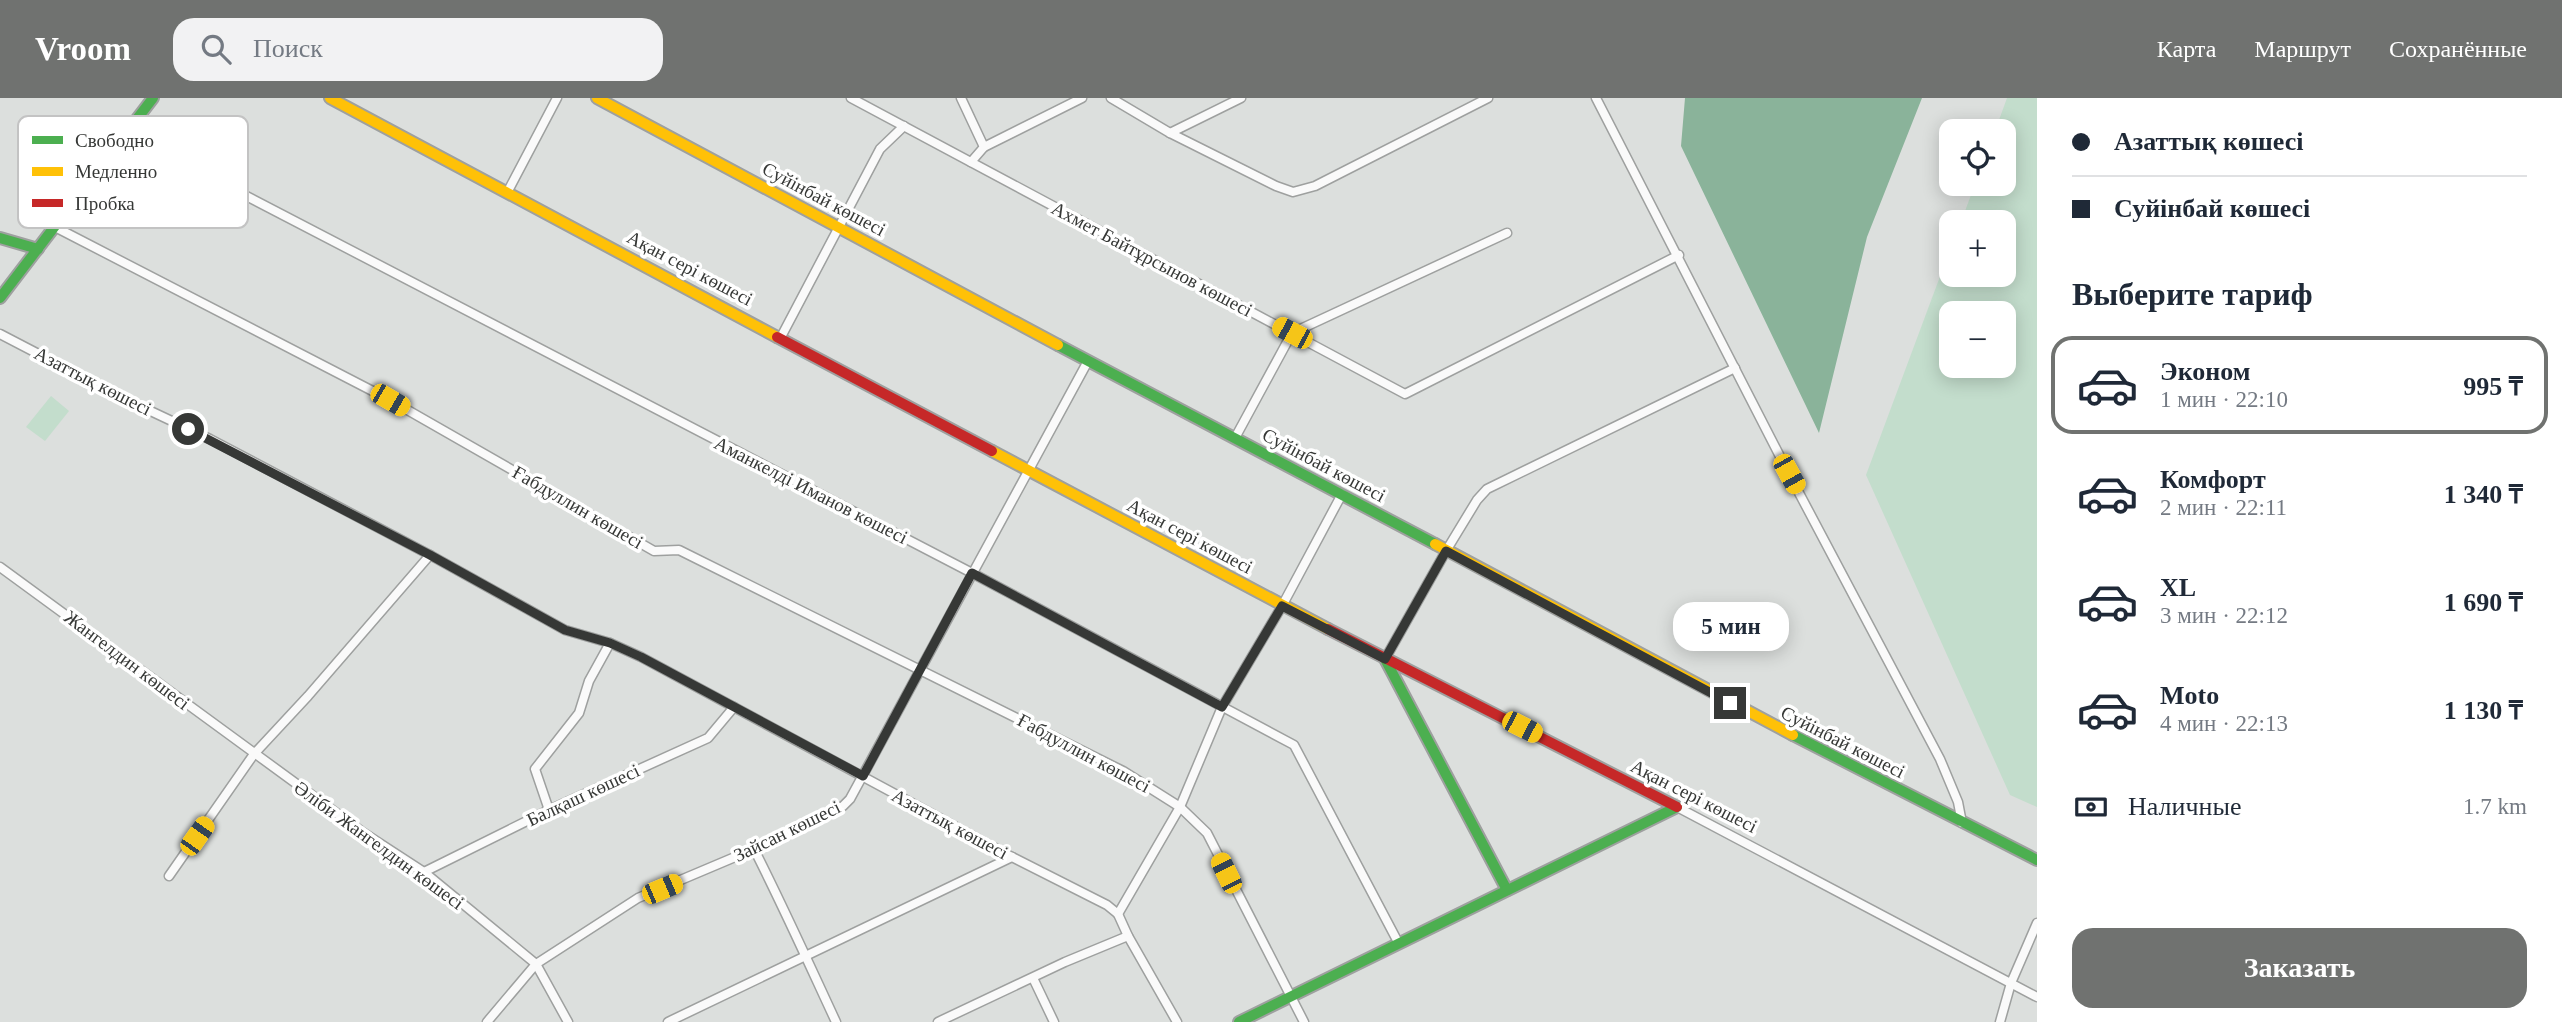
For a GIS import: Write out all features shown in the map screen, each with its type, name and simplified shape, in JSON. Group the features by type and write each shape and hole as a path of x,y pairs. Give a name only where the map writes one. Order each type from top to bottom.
{"street":[{"path":"140,116 153,98"},
{"name":"Ақан сері көшесі","path":"330,98 1282,606 1677,807 2037,997"},
{"path":"508,191 557,98"},
{"name":"Суйінбай көшесі","path":"597,98 1706,691 2037,860"},
{"name":"Ахмет Байтұрсынов көшесі","path":"851,98 1405,394 1679,255"},
{"path":"961,98 984,147"},
{"path":"971,162 984,147 1082,98"},
{"path":"1111,98 1170,133 1276,187 1293,192 1315,186 1488,98"},
{"path":"1170,133 1241,98"},
{"path":"1596,98 1940,759 1958,802 1962,823"},
{"path":"781,337 880,149 904,126"},
{"name":"Аманкелді Иманов көшесі","path":"248,197 972,573 1294,745 1399,944"},
{"path":"0,298 54,228"},
{"name":"Ғабдуллин көшесі","path":"57,228 390,400 654,551 679,550 1123,771 1180,807 1207,833 1304,1022"},
{"path":"1235,438 1292,333 1507,233"},
{"path":"0,238 38,249"},
{"name":"Азаттық көшесі","path":"0,334 125,399 210,439 565,630 610,643 641,657 1012,857 1107,905 1118,914"},
{"name":"Зайсан көшесі","path":"488,1022 536,964 639,898 754,849 843,806 850,799 1088,361"},
{"path":"1507,890 1385,659 1446,551 1477,500 1487,489 1735,368"},
{"path":"1177,1022 1118,914 1180,807 1222,707 1282,606 1342,494"},
{"path":"169,876 254,754 314,690 430,555"},
{"name":"Жангелдин көшесі","path":"0,566 254,754"},
{"path":"549,810 535,769 579,713 589,681 610,643"},
{"name":"Балқаш көшесі","path":"424,872 549,810 708,738 733,707"},
{"name":"Әліби Жангелдин көшесі","path":"254,754 361,831 424,872 536,964"},
{"path":"1239,1022 1677,807"},
{"path":"754,849 799,939 804,956 836,1022"},
{"path":"668,1022 1012,857"},
{"path":"2000,1022 2011,983 2037,923"},
{"path":"938,1022 1128,936"},
{"path":"536,964 568,1022"},
{"path":"1033,978 1054,1022"}],"shaded area":[{"path":"1685,98 1922,98 1867,237 1819,433 1681,146"},
{"path":"2007,98 2037,98 2037,807 2010,795 1866,475 1939,279 1939,287 2016,287 2016,210 1965,210 1971,196 2016,196 2016,119 1999,119"},
{"path":"51,396 69,411 45,441 26,427"}],"traffic: fast":[{"path":"139,116 153,98"},
{"path":"0,298 54,228"},
{"path":"0,238 38,249"},
{"path":"1058,345 1435,544"},
{"path":"1385,659 1507,890"},
{"path":"1793,735 2037,860"},
{"path":"1239,1022 1677,807"}],"traffic: slow":[{"path":"330,98 777,337"},
{"path":"597,98 1058,345"},
{"path":"992,451 1328,629"},
{"path":"1435,544 1793,735"}],"traffic: jam":[{"path":"777,337 992,451"},
{"path":"1328,629 1677,807"}],"route":[{"path":"188,429 430,555 565,630 610,643 641,657 863,776 972,573 1222,707 1282,606 1385,659 1446,551 1730,703"}]}
